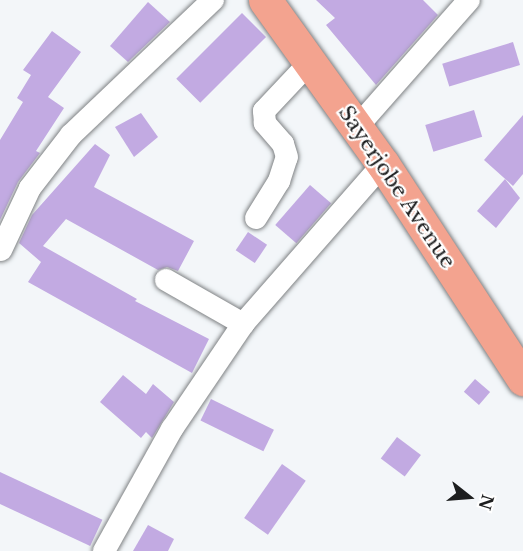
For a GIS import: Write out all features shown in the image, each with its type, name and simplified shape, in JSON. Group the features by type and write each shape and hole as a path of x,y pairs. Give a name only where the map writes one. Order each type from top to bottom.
{"main road":[{"name":"Sayerjobe Avenue","path":"265,0 383,164 523,379"}],"street":[{"path":"1,250 30,188 71,135 213,0"},
{"path":"357,127 468,0"},
{"path":"256,218 279,181 287,157 283,144 265,123 264,111 310,62"},
{"path":"104,551 171,429 243,324 383,164"},
{"path":"166,280 243,324"}],"building":[{"path":"316,0 423,0 438,15 376,85 326,25 335,18"},
{"path":"148,2 170,22 128,62 110,46"},
{"path":"242,13 266,37 200,103 176,79"},
{"path":"52,31 81,52 48,97 64,108 36,151 40,153 18,182 0,220 0,140 23,102 17,98 31,75 23,70"},
{"path":"513,42 520,65 449,87 442,64"},
{"path":"474,110 482,137 433,152 425,125"},
{"path":"141,113 158,137 134,157 115,127"},
{"path":"523,115 523,174 513,186 484,160"},
{"path":"95,144 110,155 94,187 194,241 178,271 167,267 158,270 66,219 43,246 137,299 135,301 209,339 192,373 28,282 41,262 19,243 32,215"},
{"path":"505,179 520,198 496,228 477,211"},
{"path":"310,185 331,203 296,243 275,225"},
{"path":"248,232 267,245 255,263 236,250"},
{"path":"123,375 146,394 153,384 174,402 152,438 146,432 141,438 100,402"},
{"path":"475,379 490,392 479,405 464,392"},
{"path":"211,399 274,430 263,451 200,421"},
{"path":"397,437 421,455 405,477 381,459"},
{"path":"282,464 306,481 268,535 244,518"},
{"path":"0,472 102,520 90,546 0,504"},
{"path":"148,525 174,539 168,551 133,551"}]}
